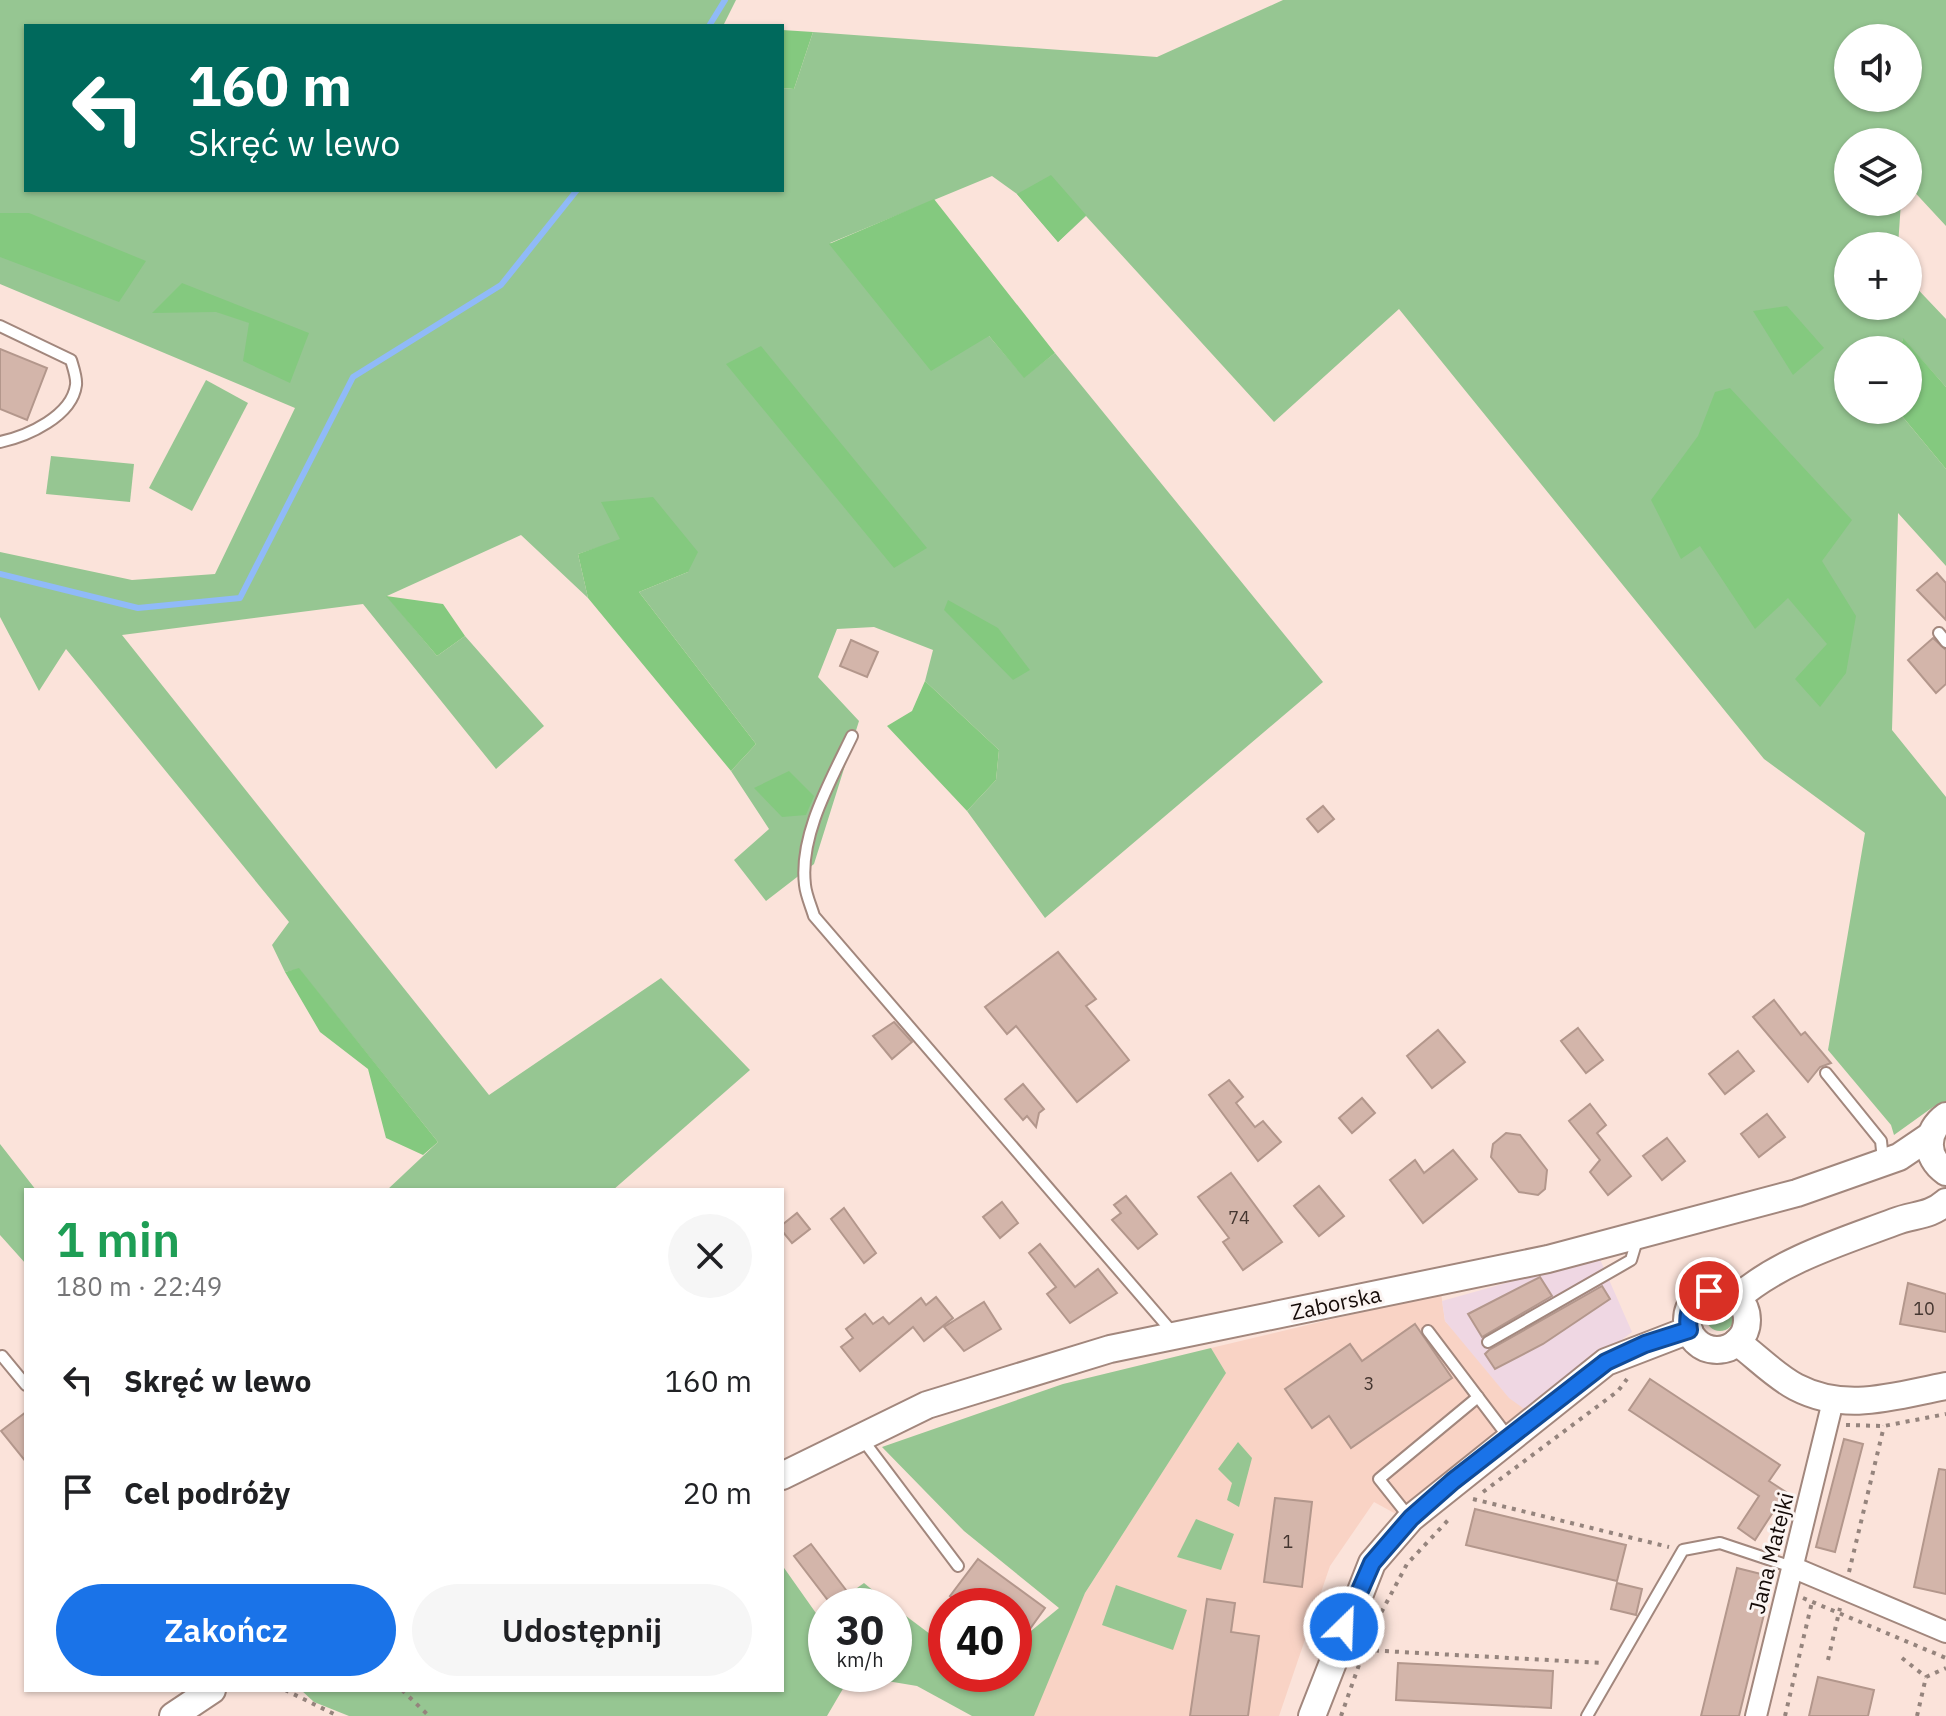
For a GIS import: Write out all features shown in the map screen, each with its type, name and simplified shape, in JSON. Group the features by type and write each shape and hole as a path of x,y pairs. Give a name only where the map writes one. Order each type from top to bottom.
{"street":[{"name":"Zaborska","path":"784,1475 927,1405 1110,1349 1548,1259 1639,1236 1797,1193 1891,1160 1938,1126"},
{"path":"1900,1220 1928,1197 1941,1168 1930,1151 1938,1126"},
{"name":"Zaborska","path":"1891,1160 1941,1168"},
{"path":"1737,1298 1755,1283 1792,1263 1900,1220 1926,1216 1946,1202"},
{"path":"1689,1340 1689,1311 1701,1295 1719,1290 1737,1298 1747,1315 1734,1353"},
{"path":"1312,1716 1372,1563 1411,1518 1606,1362 1645,1344 1694,1339 1710,1349 1729,1348 1794,1386 1833,1401 1860,1403 1946,1386"},
{"name":"Jana Matejki","path":"1756,1716 1833,1401"},
{"path":"1792,1567 1946,1632"},
{"path":"173,1716 209,1692"}],"lane":[{"path":"0,326 71,360 76,384 66,409 18,438 0,442"},
{"path":"852,736 825,793 810,838 805,885 814,916 1175,1336"},
{"path":"1826,1073 1881,1141 1891,1160"},
{"path":"1488,1342 1631,1260 1639,1236"},
{"path":"1428,1331 1509,1438"},
{"path":"2,1356 24,1383"},
{"path":"1411,1518 1379,1479 1478,1397"},
{"path":"862,1439 958,1566"},
{"path":"1587,1716 1683,1550 1720,1543 1792,1567"}],"path":[{"path":"1689,1340 1734,1353"},
{"path":"1462,1505 1618,1391 1637,1372"},
{"path":"1845,1425 1884,1426 1946,1414"},
{"path":"1828,1660 1884,1426"},
{"path":"1473,1499 1683,1550"},
{"path":"1341,1716 1365,1650 1407,1564 1453,1515"},
{"path":"1786,1591 1946,1658"},
{"path":"1785,1716 1812,1602"},
{"path":"1365,1650 1616,1664"},
{"path":"1902,1658 1926,1677"},
{"path":"1926,1677 1946,1668"},
{"path":"1917,1716 1926,1677"},
{"path":"289,1692 338,1716"},
{"path":"404,1692 429,1716"}],"shaded area":[{"path":"1599,1257 1632,1332 1527,1411 1509,1398 1445,1321 1442,1301"},
{"path":"1441,1293 1445,1321 1527,1411 1396,1514 1374,1502 1330,1566 1279,1716 1028,1716 1085,1593 1225,1374 1211,1348"}],"green space":[{"path":"0,0 736,0 724,24 24,24 24,192 784,192 784,88 794,89 813,32 1157,57 1283,0 1946,0 1946,226 1922,200 1922,128 1834,128 1834,216 1900,216 1899,232 1834,232 1834,320 1922,320 1922,294 1946,319 1946,387 1922,360 1922,336 1834,336 1834,424 1909,424 1946,469 1946,566 1898,513 1892,730 1946,797 1946,1103 1933,1107 1894,1135 1891,1125 1828,1050 1865,833 1764,759 1399,309 1274,422 1086,216 1058,242 1017,194 992,176 830,243 989,336 1024,377 1055,353 1323,682 1045,918 967,811 996,780 999,750 925,681 933,650 874,627 837,629 818,677 859,721 814,864 766,901 734,860 769,829 731,771 756,744 639,592 688,572 621,540 578,554 588,598 521,535 387,596 437,656 465,636 544,726 496,769 363,604 122,635 489,1095 661,978 750,1070 615,1188 389,1188 438,1142 299,969 285,972 272,945 289,922 66,649 39,691 0,617 0,552 132,580 215,574 295,408 0,284"},
{"path":"784,30 813,32 794,89 784,88"},
{"path":"1051,175 1086,215 1058,242 1017,194"},
{"path":"934,199 1055,353 1024,378 989,336 931,371 829,244"},
{"path":"0,213 29,213 146,261 119,302 0,257"},
{"path":"182,283 309,333 290,383 243,361 249,323 216,312 152,313"},
{"path":"1787,306 1824,348 1793,375 1753,311"},
{"path":"761,346 927,548 894,568 726,364"},
{"path":"1922,360 1946,387 1946,469 1909,424 1922,424"},
{"path":"206,380 248,403 192,511 149,488"},
{"path":"1730,388 1852,520 1822,561 1856,616 1846,673 1820,707 1795,679 1827,644 1788,598 1755,629 1700,546 1681,559 1651,500 1698,436 1715,392"},
{"path":"51,456 134,464 130,502 46,494"},
{"path":"653,497 698,552 688,572 639,592 756,744 731,771 588,598 578,554 620,539 601,502"},
{"path":"386,596 443,604 465,636 437,656"},
{"path":"948,600 998,628 1030,670 1013,680 944,610"},
{"path":"925,681 999,750 996,780 967,811 887,726 912,711"},
{"path":"789,771 814,796 806,815 782,817 754,788"},
{"path":"299,968 438,1142 423,1155 386,1138 368,1069 320,1032 285,972"},
{"path":"0,1144 34,1188 24,1188 24,1262 0,1235"},
{"path":"1720,1303 1730,1307 1734,1317 1730,1327 1720,1331 1710,1327 1706,1317 1710,1307"},
{"path":"1211,1348 1226,1373 1085,1593 1034,1716 972,1716 928,1692 1032,1692 1032,1630 1059,1608 964,1531 882,1447 1063,1384"},
{"path":"1238,1442 1252,1458 1239,1507 1227,1500 1232,1483 1218,1469"},
{"path":"1196,1519 1234,1534 1221,1570 1177,1557"},
{"path":"784,1568 808,1602 808,1692 841,1692 827,1716 349,1716 314,1702 303,1692 784,1692"},
{"path":"1116,1585 1187,1610 1173,1650 1102,1625"},
{"path":"912,1620 928,1632 928,1692 912,1685"}],"building":[{"path":"0,349 47,368 27,420 0,409"},
{"path":"1937,573 1946,583 1946,620 1917,590"},
{"path":"1933,638 1946,650 1946,684 1936,693 1908,660"},
{"path":"851,640 878,652 867,677 840,666"},
{"path":"1323,806 1334,819 1318,832 1307,819"},
{"path":"1058,952 1096,999 1086,1006 1129,1060 1077,1102 1016,1026 1007,1034 985,1007"},
{"path":"1774,1000 1801,1035 1805,1032 1831,1063 1820,1067 1808,1082 1753,1017"},
{"path":"894,1022 912,1042 892,1059 873,1036"},
{"path":"1578,1028 1603,1060 1586,1073 1561,1041"},
{"path":"1438,1030 1465,1062 1432,1088 1407,1056"},
{"path":"1738,1051 1754,1071 1725,1094 1709,1074"},
{"path":"1229,1080 1243,1097 1236,1103 1255,1127 1263,1121 1281,1142 1258,1161 1209,1095"},
{"path":"1023,1084 1044,1109 1039,1113 1036,1127 1027,1116 1023,1120 1005,1099"},
{"path":"1362,1098 1375,1113 1352,1133 1339,1118"},
{"path":"1590,1104 1606,1125 1597,1133 1631,1176 1608,1195 1590,1172 1600,1160 1569,1121"},
{"path":"1767,1114 1785,1137 1759,1157 1741,1134"},
{"path":"1506,1133 1520,1135 1547,1170 1545,1189 1538,1195 1519,1192 1491,1157 1493,1144"},
{"path":"1667,1138 1685,1161 1662,1180 1643,1156"},
{"path":"1453,1150 1477,1179 1423,1223 1390,1180 1415,1160 1424,1173"},
{"path":"1231,1173 1282,1242 1243,1270 1223,1242 1229,1238 1198,1197"},
{"path":"1319,1186 1344,1216 1319,1236 1294,1206"},
{"path":"1126,1196 1157,1234 1138,1249 1112,1220 1121,1213 1114,1205"},
{"path":"1002,1202 1018,1223 1000,1238 983,1217"},
{"path":"844,1208 876,1253 864,1263 831,1219"},
{"path":"797,1213 810,1229 792,1243 784,1233 784,1223"},
{"path":"1040,1244 1075,1287 1098,1269 1117,1293 1070,1323 1047,1294 1056,1287 1029,1253"},
{"path":"1540,1277 1552,1296 1482,1337 1468,1314"},
{"path":"1908,1283 1946,1294 1946,1332 1900,1324"},
{"path":"1602,1286 1610,1299 1543,1344 1495,1369 1485,1354 1489,1350"},
{"path":"936,1297 953,1318 924,1341 913,1327 860,1371 841,1347 853,1338 846,1329 865,1314 873,1324 883,1317 889,1324 921,1298 926,1305"},
{"path":"984,1302 1001,1329 964,1351 944,1327"},
{"path":"1415,1324 1452,1378 1351,1448 1329,1416 1312,1428 1285,1389 1350,1344 1362,1361"},
{"path":"1650,1379 1780,1465 1769,1481 1786,1492 1755,1540 1738,1528 1759,1496 1629,1410"},
{"path":"24,1414 24,1460 1,1431"},
{"path":"1844,1439 1863,1444 1835,1552 1816,1547"},
{"path":"1939,1469 1946,1470 1946,1594 1914,1587"},
{"path":"1275,1498 1312,1502 1302,1587 1264,1582"},
{"path":"1475,1509 1626,1545 1617,1581 1466,1545"},
{"path":"811,1544 844,1588 819,1588 794,1556"},
{"path":"978,1559 1018,1588 956,1588"},
{"path":"1737,1568 1773,1577 1767,1602 1739,1716 1701,1716"},
{"path":"1617,1583 1642,1589 1636,1615 1611,1609"},
{"path":"1032,1598 1045,1608 1032,1626"},
{"path":"1207,1599 1235,1603 1231,1632 1259,1636 1248,1716 1190,1716"},
{"path":"1398,1663 1553,1671 1551,1708 1396,1700"},
{"path":"1818,1677 1874,1690 1868,1716 1809,1716"}],"waterway":[{"path":"710,24 725,0"},
{"path":"0,574 138,608 240,598 353,377 501,285 575,192"}],"route":[{"path":"1344,1627 1372,1563 1411,1518 1453,1481 1606,1362 1645,1344 1689,1330 1687,1321 1693,1302 1709,1291"}]}
